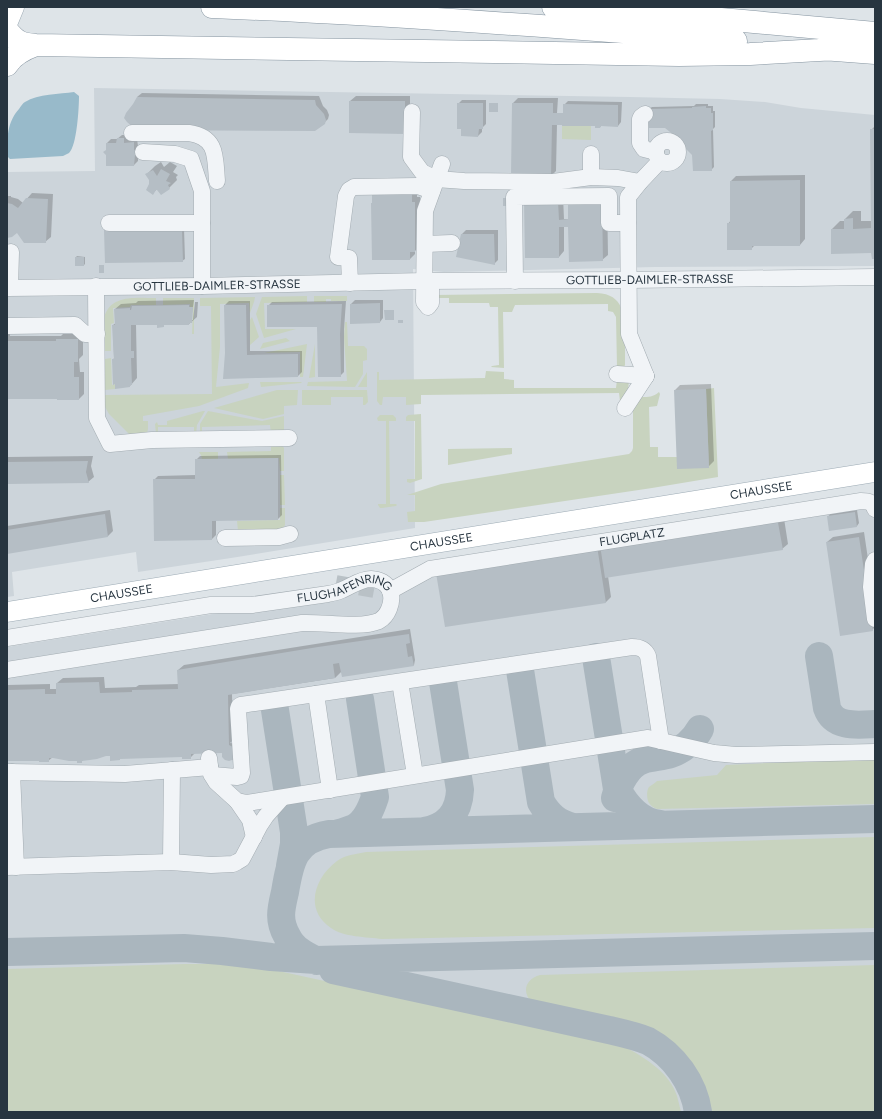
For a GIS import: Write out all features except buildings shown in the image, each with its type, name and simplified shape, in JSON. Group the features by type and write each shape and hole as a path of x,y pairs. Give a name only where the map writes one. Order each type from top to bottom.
{"highway":[{"path":"212,7 406,17 646,34 875,53"},
{"path":"553,7 710,18 875,33"},
{"path":"663,7 710,18"},
{"path":"7,30 18,42 36,45 679,54 750,54 837,50"},
{"path":"7,65 17,54 36,45"}],"main road":[{"path":"7,24 14,7"},
{"name":"CHAUSSEE","path":"7,612 875,472"}],"street":[{"path":"412,112 411,156 422,172 434,185"},
{"path":"645,114 640,119 640,143 644,148 658,157 628,197 628,223 629,334 646,376"},
{"path":"132,133 189,133 198,134 204,138 211,145 214,151 220,181 209,185 202,191"},
{"path":"143,152 175,154 191,159 202,191 202,286"},
{"path":"591,154 591,177"},
{"path":"428,281 425,244 425,211 442,164"},
{"path":"350,282 349,258 338,258 346,196 349,190 354,187 418,186 464,181 553,182 591,177 618,178 640,182"},
{"path":"514,281 514,197 609,196 609,223 628,223"},
{"path":"109,223 202,224"},
{"path":"425,244 452,243"},
{"path":"8,287 11,252"},
{"name":"GOTTLIEB-DAIMLER-STRASSE","path":"8,287 202,286 350,282 875,277"},
{"path":"96,286 97,418 110,444 152,440 289,438"},
{"path":"7,326 75,325 85,334 97,334"},
{"path":"617,374 646,376"},
{"path":"625,408 646,376"},
{"name":"FLUGPLATZ","path":"390,591 430,569 861,501 869,501 873,504 875,509"},
{"path":"225,538 279,537 290,534"},
{"path":"875,560 873,564 871,587 875,611"},
{"name":"FLUGHAFENRING","path":"7,638 211,605 252,605 328,594 367,579 385,583 390,591 392,600 386,615 380,620 372,623 302,623 7,670"},
{"path":"282,798 266,816 242,859 233,864 211,865 171,862 11,867 9,772 125,774 210,767 237,777 241,776 239,706 637,647 642,648 648,656 660,741"},
{"path":"400,682 415,775"},
{"path":"316,694 330,790"},
{"path":"237,801 247,803 282,798 648,738 714,753 736,755 875,752"},
{"path":"210,767 216,782 237,801 250,820 254,837"},
{"path":"171,862 172,770"}],"shaded area":[{"path":"94,88 720,99 765,102 801,108 875,115 875,266 655,267 444,272 413,269 415,528 138,572 136,552 12,572 14,596 7,597 7,172 95,171"},
{"path":"863,505 871,508 875,523 875,1112 7,1112 7,647 250,608"}],"green space":[{"path":"562,126 591,126 591,140 562,139"},
{"path":"606,294 613,297 621,308 625,329 624,368 617,367 616,317 613,312 608,311 608,304 515,305 512,312 503,312 504,368 491,367 499,365 498,307 490,307 489,303 449,303 449,298 437,298 434,295"},
{"path":"307,296 307,302 264,303 265,329 296,329 264,338 256,314 262,297"},
{"path":"314,296 347,296 347,301 331,301 331,299 326,299 326,302 314,302"},
{"path":"255,297 250,313 249,303 220,304 220,347 216,387 249,383 248,388 199,406 143,416 143,421 148,421 147,433 130,435 109,414 105,407 104,395 212,394 211,306 200,306 200,298"},
{"path":"156,298 156,305 131,305 130,307 113,308 114,323 111,324 111,351 104,351 104,318 107,310 118,301 125,299"},
{"path":"163,298 194,298 194,334 192,334 193,307 190,307 190,304 163,305"},
{"path":"252,317 259,337 250,345 250,320"},
{"path":"345,322 347,322 348,346 364,346 367,349 367,360 363,361 363,374 355,387 307,386 308,382 347,381 344,337"},
{"path":"286,338 290,341 260,349 263,343"},
{"path":"307,344 303,377 300,377 300,352 264,353"},
{"path":"315,344 315,377 309,378"},
{"path":"111,358 112,385 115,384 115,389 105,390 105,359"},
{"path":"486,371 504,372 504,379 514,380 514,388 616,388 617,380 629,380 628,391 622,401 620,401 619,393 421,395 421,404 406,405 406,397 383,397 382,405 380,405 377,401 377,372 379,372 379,380 485,378"},
{"path":"367,372 367,387 358,387"},
{"path":"260,382 302,382 261,387"},
{"path":"714,388 718,477 424,522 408,522 407,512 415,511 415,495 407,495 441,484 629,454 633,448 633,410 641,397 655,395 659,392 660,394 657,406 649,407 650,447 658,447 658,457 677,457 709,467 706,389"},
{"path":"277,390 298,390 297,405 284,406 284,414 263,419 214,408"},
{"path":"302,390 367,390 368,402 363,405 363,397 331,397 331,405 302,405"},
{"path":"205,411 197,425 196,435 194,435 194,427 158,427 158,434 156,434 155,424 157,422 158,425 167,425 167,421"},
{"path":"208,411 262,421 284,416 284,433 271,434 270,425 202,427 202,435 200,435 200,424"},
{"path":"421,414 422,479 410,483 407,482 407,479 415,479 415,421 406,421 406,417 408,415"},
{"path":"380,415 393,415 396,418 396,421 389,421 390,504 397,505 382,508 380,508 378,504 386,504 386,421 378,421 377,418"},
{"path":"271,443 282,445 284,448 284,471 280,471 279,458 228,459 227,452 271,451"},
{"path":"512,448 512,454 448,465 448,449"},
{"path":"199,452 218,452 218,459 202,459"},
{"path":"280,475 284,475 285,505 280,505"},
{"path":"280,508 285,508 285,525 282,530 238,531 237,521 280,520"},
{"path":"875,758 875,804 657,809 648,802 647,798 647,791 649,787 657,781 717,775 726,765"},
{"path":"875,837 875,928 382,939 355,936 336,931 323,921 317,912 315,903 315,894 318,885 329,868 344,857 366,852"},
{"path":"217,964 274,970 623,1046 638,1054 660,1070 676,1093 681,1112 7,1112 7,969"},
{"path":"875,965 875,1112 706,1112 693,1072 668,1044 651,1033 632,1027 533,1003 529,999 526,991 528,983 540,975"}],"water":[{"path":"74,92 79,96 78,117 74,143 69,153 63,156 10,159 7,156 10,125 15,114 24,103 36,97"}],"taxiway":[{"path":"819,656 827,708 830,714 835,719 847,724 875,724"},
{"path":"596,657 617,789 625,802 640,817 653,823 660,824"},
{"path":"520,670 541,802 554,818 573,827"},
{"path":"424,831 439,826 450,818 457,806 459,798 460,790 443,682"},
{"path":"339,833 354,828 362,822 370,810 375,797 360,699"},
{"path":"275,710 294,832 294,844 290,866"},
{"path":"615,798 625,775 633,766 643,760 668,755 680,750 691,741 700,729"},
{"path":"317,961 304,954 293,945 284,930 281,920 282,904 292,862 301,847 308,841 317,837 329,834 875,819"},
{"path":"7,952 184,948 316,960 875,946"},
{"path":"333,970 609,1030 643,1039 666,1054 681,1071 692,1091 698,1112"}],"tunnel":[{"path":"336,583 374,590"}]}
